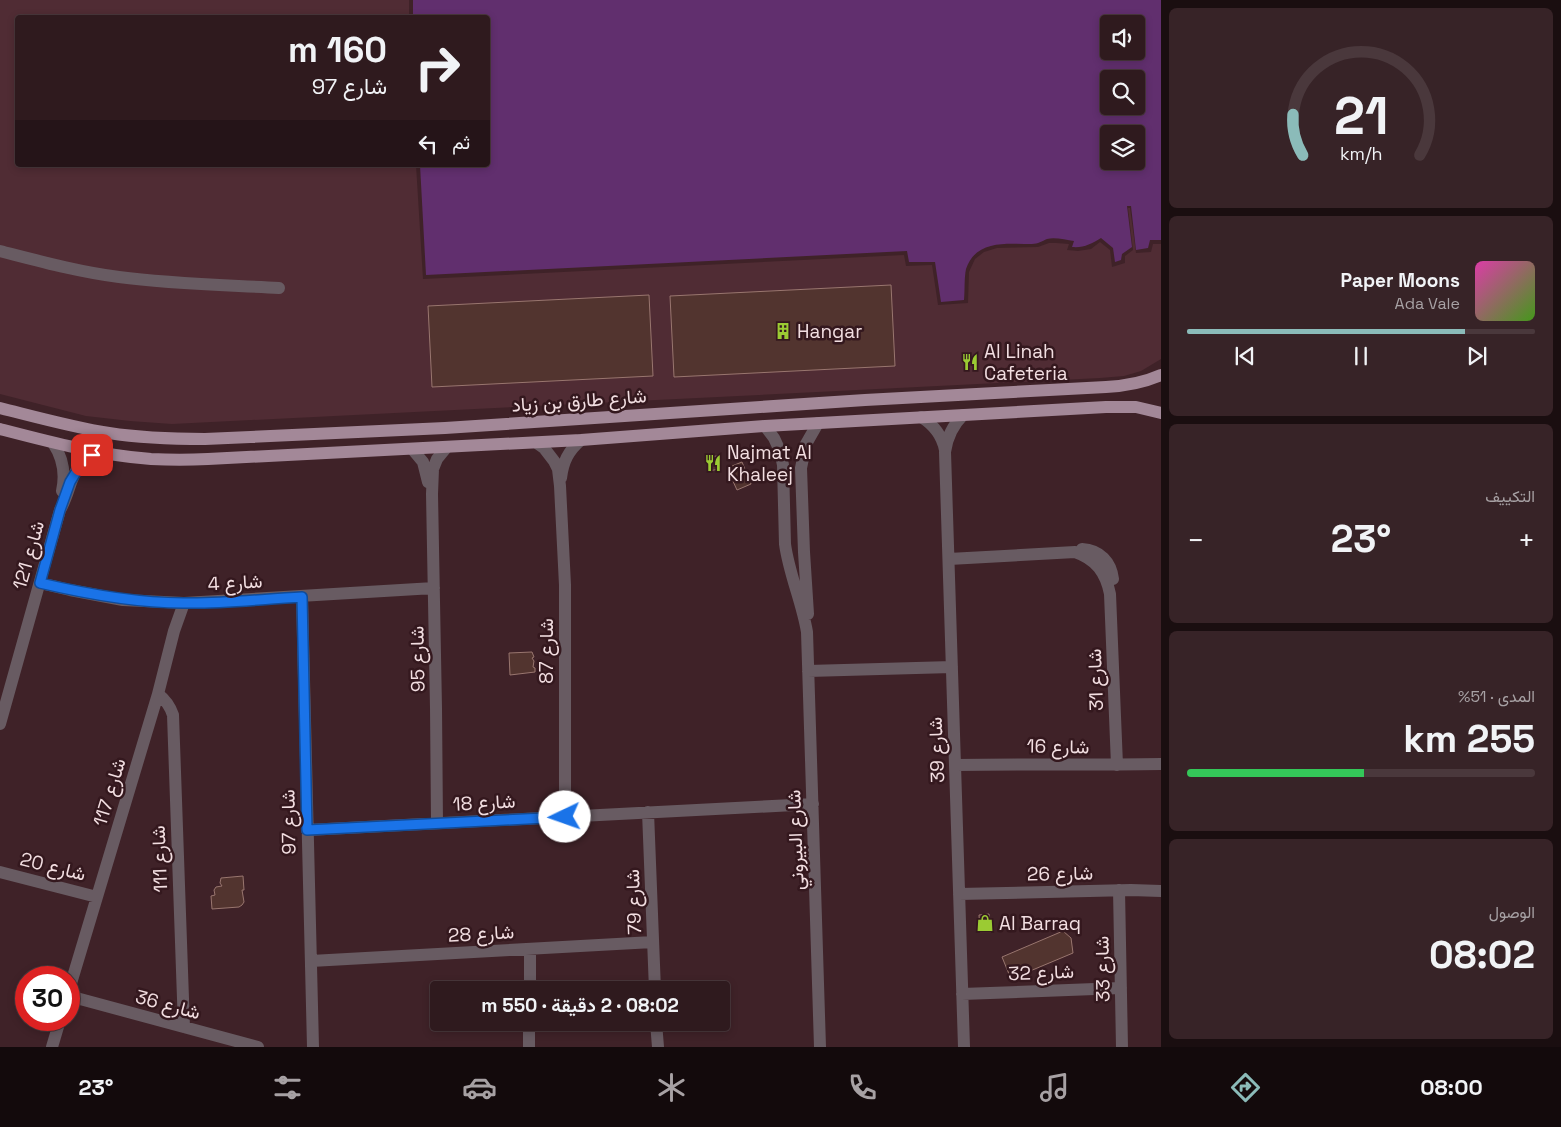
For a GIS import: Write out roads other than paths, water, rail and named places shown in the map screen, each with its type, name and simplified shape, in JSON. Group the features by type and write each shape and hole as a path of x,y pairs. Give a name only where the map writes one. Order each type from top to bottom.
{"main road":[{"name":"شارع طارق بن زياد","path":"0,408 78,428 118,434 173,439 289,436 1116,386 1145,382 1161,375"},
{"name":"شارع طارق بن زياد","path":"0,429 53,443 98,452 152,459 199,460 537,443 765,426 1118,406 1136,407 1161,413"},
{"path":"445,428 446,448"}],"street":[{"path":"0,251 82,271 119,277 279,288"},
{"name":"شارع 39","path":"963,415 952,428 945,452 964,1047"},
{"name":"شارع 39","path":"921,417 935,428 940,435 945,452"},
{"name":"شارع البيروني","path":"818,423 806,444 801,468 804,552 808,598 808,671 820,1047"},
{"name":"شارع البيروني","path":"765,426 774,438 780,451 783,465 786,550 789,568 804,614 807,632"},
{"name":"شارع 87","path":"560,486 562,467 565,460 574,446 581,440"},
{"name":"شارع 121","path":"53,443 60,457 64,472 60,510"},
{"name":"شارع 87","path":"537,443 544,448 554,461 558,469 560,486 565,585 565,817"},
{"name":"شارع 95","path":"437,823 432,494 433,469 437,459 446,448"},
{"name":"شارع 95","path":"413,450 425,467 432,494"},
{"name":"شارع 121","path":"0,724 60,510 70,482 76,470 86,459 98,452"},
{"name":"شارع 31","path":"949,559 1067,552 1083,555 1096,564 1106,576 1110,594 1117,765"},
{"name":"شارع 4","path":"40,583 123,600 184,603 434,588"},
{"name":"شارع 97","path":"302,597 313,1047"},
{"name":"شارع 117","path":"76,966 158,694 174,630 184,603"},
{"path":"808,671 952,667"},
{"name":"شارع 111","path":"158,694 165,700 173,715 184,1027"},
{"name":"شارع 16","path":"955,766 1161,764"},
{"name":"شارع 18","path":"307,830 813,804"},
{"name":"شارع 79","path":"648,812 655,981"},
{"name":"شارع 20","path":"0,872 97,897"},
{"name":"شارع 26","path":"959,894 1119,890 1161,891"},
{"name":"شارع 33","path":"1119,890 1122,1047"},
{"name":"شارع 28","path":"311,961 653,942"},
{"path":"530,949 530,981"},
{"name":"شارع 32","path":"962,994 1121,988"},
{"name":"شارع 36","path":"80,999 258,1047"},
{"path":"52,1047 57,1031"},
{"path":"529,1031 529,1047"},
{"path":"657,1031 658,1047"}],"place":[{"name":"Hangar","path":"783,331"},
{"name":"Al Linah Cafeteria","path":"970,362"},
{"name":"Najmat Al Khaleej","path":"713,463"},
{"name":"Al Barraq","path":"985,923"}]}
